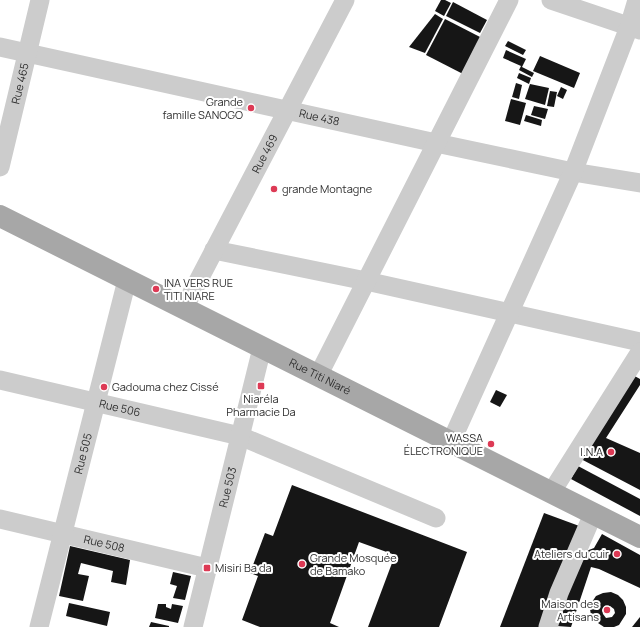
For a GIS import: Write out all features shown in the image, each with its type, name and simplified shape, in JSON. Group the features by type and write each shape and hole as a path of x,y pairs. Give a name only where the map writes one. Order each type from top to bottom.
{"main road":[{"name":"Rue Titi Niaré","path":"0,216 640,537"}],"street":[{"name":"Rue 465","path":"0,167 40,0"},
{"name":"Rue 469","path":"184,308 345,0"},
{"path":"318,376 509,0"},
{"path":"552,0 635,28"},
{"path":"451,442 573,172 635,28 637,0"},
{"name":"Rue 438","path":"0,47 436,143 573,172 640,183"},
{"path":"214,250 366,281 640,342"},
{"name":"Rue 505","path":"39,627 127,280"},
{"name":"Rue 503","path":"193,627 262,348"},
{"path":"551,492 640,352"},
{"name":"Rue 506","path":"0,380 240,436 436,518"},
{"path":"548,627 559,593 593,514"},
{"name":"Rue 508","path":"0,519 207,568"}],"building":[{"path":"441,0 451,3 444,16 435,11"},
{"path":"453,2 487,20 480,33 446,16"},
{"path":"435,14 443,19 425,53 409,47"},
{"path":"445,19 482,38 463,74 426,55"},
{"path":"508,41 526,50 523,55 505,46"},
{"path":"506,50 526,59 522,67 534,73 532,77 519,70 521,66 503,58"},
{"path":"540,56 580,73 574,88 533,71"},
{"path":"519,73 531,78 529,84 517,78"},
{"path":"516,83 522,85 519,99 512,97"},
{"path":"530,84 549,88 545,105 525,99"},
{"path":"561,87 567,90 563,99 557,96"},
{"path":"550,91 557,92 554,107 547,106"},
{"path":"511,99 526,103 520,125 505,121"},
{"path":"534,106 548,109 545,119 531,115"},
{"path":"526,115 542,120 541,126 524,121"},
{"path":"631,374 640,379 640,385 606,438 640,453 640,490 579,458"},
{"path":"496,390 507,395 500,407 490,402"},
{"path":"578,466 640,499 640,516 571,479"},
{"name":"Grande Mosquée de Bamako","path":"292,485 467,552 439,627 368,627 395,555 359,542 330,623 339,627 260,627 242,620 258,576 250,573 265,533 273,536"},
{"path":"544,513 582,527 542,627 500,627"},
{"path":"602,534 640,555 640,588 599,569 591,567 571,627 556,626 581,553 594,548"},
{"path":"70,546 130,560 126,585 111,582 113,571 81,563 78,574 89,576 83,601 59,596"},
{"path":"173,572 191,576 185,600 173,598 177,586 170,584"},
{"path":"611,592 618,595 623,600 626,607 626,614 619,625 614,627 604,627 595,621 591,615 590,609 592,602 596,596","holes":["605,606 610,606 614,609 615,613 612,617 606,618 602,610"]},
{"path":"69,603 110,612 107,626 66,616"},
{"path":"158,604 166,604 166,607 171,609 172,604 183,606 178,623 155,618"},
{"path":"640,617 640,627 632,627"},
{"path":"151,622 169,626 169,627 149,627"}],"place":[{"name":"Grande famille SANOGO","path":"251,108"},
{"name":"grande Montagne","path":"274,189"},
{"name":"INA VERS RUE TITI NIARE","path":"156,289"},
{"name":"Niaréla Pharmacie Da","path":"261,386"},
{"name":"Gadouma chez Cissé","path":"104,387"},
{"name":"WASSA ÉLECTRONIQUE","path":"491,444"},
{"name":"I.N.A","path":"611,452"},
{"name":"Ateliers du cuir","path":"617,554"},
{"name":"Grande Mosquée de Bamako","path":"302,564"},
{"name":"Misiri Ba da","path":"207,568"},
{"name":"Maison des Artisans","path":"607,610"}]}
